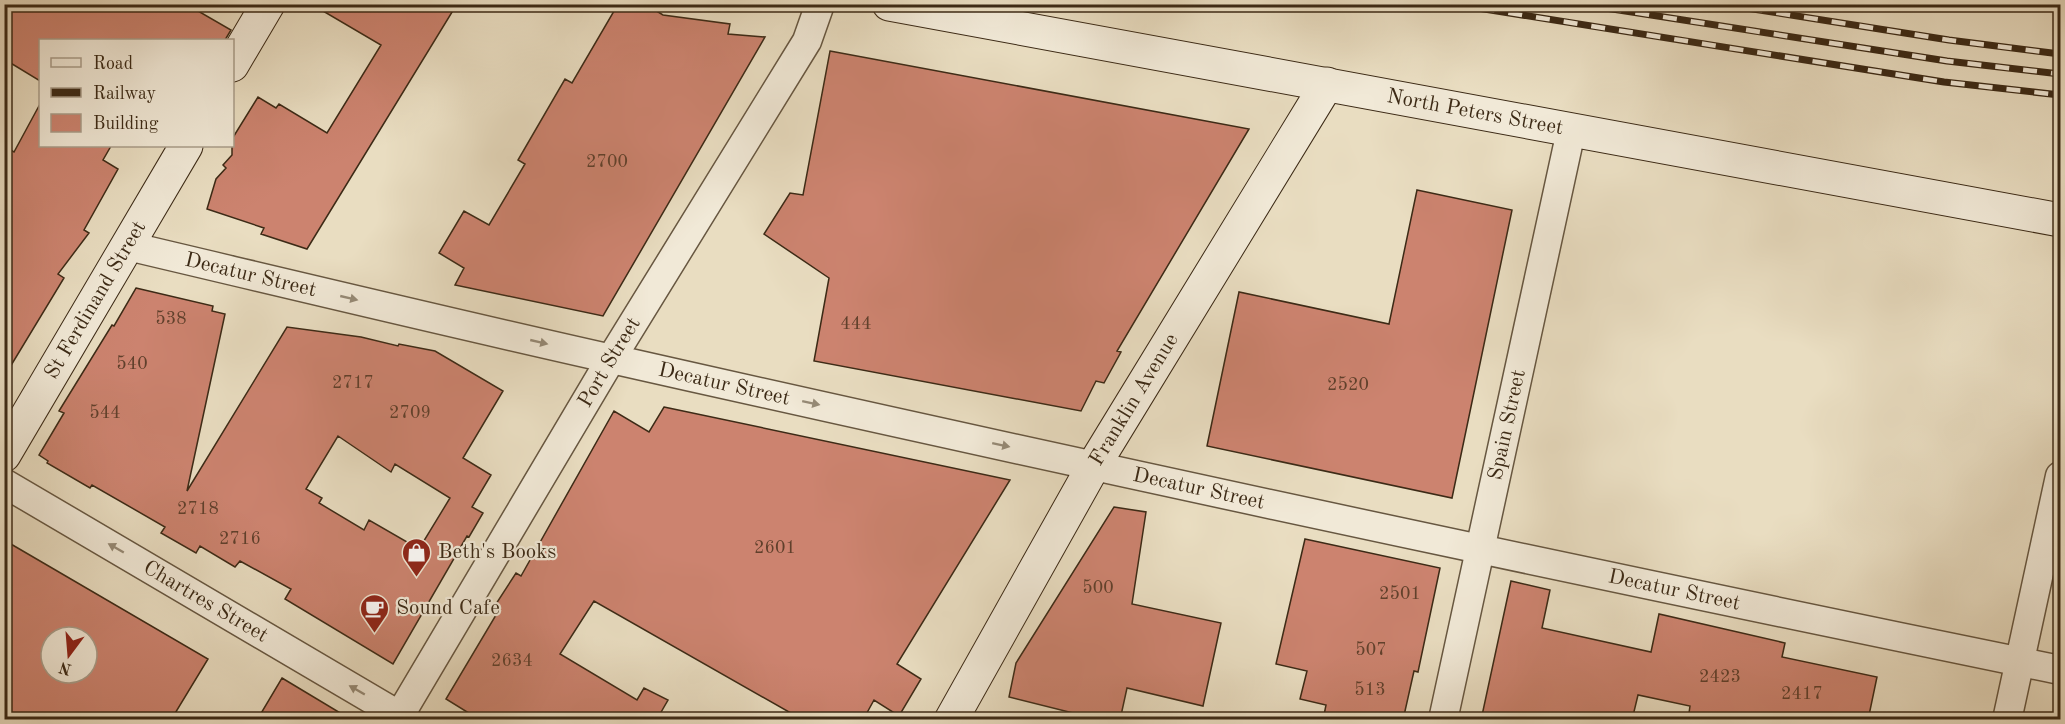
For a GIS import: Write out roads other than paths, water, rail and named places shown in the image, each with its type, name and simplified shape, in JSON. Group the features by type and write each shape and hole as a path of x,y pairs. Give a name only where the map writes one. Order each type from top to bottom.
{"street":[{"path":"234,62 268,4"},
{"name":"Port Street","path":"401,718 611,359 807,40 820,4"},
{"name":"North Peters Street","path":"889,4 2061,220"},
{"name":"Franklin Avenue","path":"951,720 1094,465 1327,84"},
{"name":"Spain Street","path":"1443,720 1571,131"},
{"name":"St Ferdinand Street","path":"4,455 185,147"},
{"name":"Decatur Street","path":"128,246 611,359 1094,465 1481,549 2061,670"},
{"path":"2007,720 2061,476"},
{"name":"Chartres Street","path":"4,483 401,718"}],"railway":[{"path":"1453,4 1944,82 2060,95"},
{"path":"1580,4 1947,61 2060,74"},
{"path":"1721,4 1949,40 2060,54"}],"place":[{"name":"Beth's Books","path":"417,578"},
{"name":"Sound Cafe","path":"375,634"}]}
